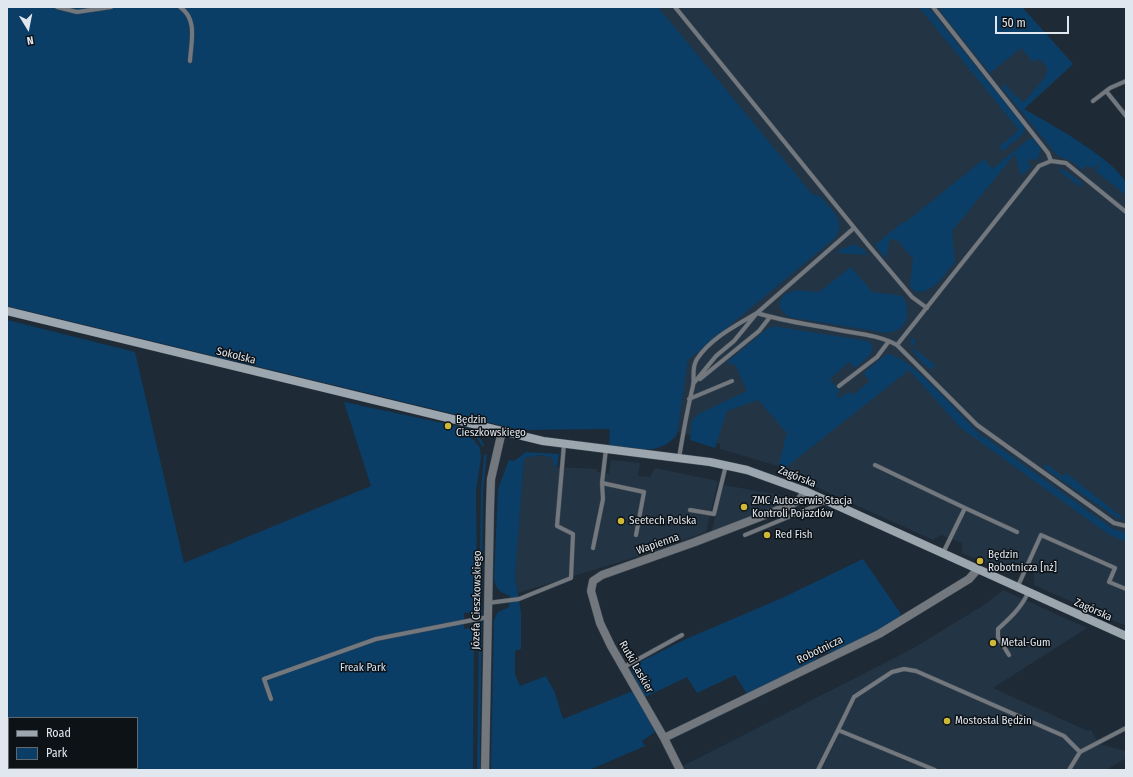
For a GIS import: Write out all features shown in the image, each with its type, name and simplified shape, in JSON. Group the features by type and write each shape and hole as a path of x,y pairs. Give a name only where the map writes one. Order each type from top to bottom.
{"street":[{"name":"Sokolska","path":"7,311 460,422"},
{"name":"Zagórska","path":"460,422 564,444 726,465 771,478 806,491 977,570 1126,636"},
{"name":"Józefa Cieszkowskiego","path":"485,770 491,479 502,431"},
{"name":"Wapienna","path":"602,575 695,542 791,505 800,499 806,491"},
{"name":"Robotnicza","path":"664,738 879,634 969,579 977,570"},
{"name":"Rutki Laskier","path":"602,575 593,581 591,591 600,623 623,668 664,738 680,770"}],"lane":[{"path":"57,7 77,12 111,7"},
{"path":"180,7 190,15 192,23 190,61"},
{"path":"675,7 854,228 912,297 927,308"},
{"path":"933,7 1048,153 1051,161"},
{"path":"1093,101 1106,91 1126,81"},
{"path":"1106,91 1126,116"},
{"path":"897,345 1039,166 1051,161 1066,163 1126,212"},
{"path":"693,384 716,356 734,341 757,313 854,228"},
{"path":"679,458 693,384 692,370 696,360 716,338 757,313 770,317 862,334 890,341 897,345 977,425 1114,523 1126,526"},
{"path":"693,384 759,331 770,317"},
{"path":"839,386 877,357 890,341"},
{"path":"689,399 732,381"},
{"path":"488,603 519,599 571,578 573,534 557,526 564,444"},
{"path":"594,548 603,499 602,483 606,449"},
{"path":"690,510 714,514 726,465"},
{"path":"875,465 1017,532"},
{"path":"602,483 644,492 636,535"},
{"path":"746,535 827,501"},
{"path":"943,554 965,508"},
{"path":"1017,588 1041,535 1115,568 1109,582 1126,590"},
{"path":"1009,655 998,637 998,629 1022,605 1028,592"},
{"path":"272,699 264,679 376,639 488,618"},
{"path":"623,668 682,635"},
{"path":"818,770 854,697 892,672 904,669 916,671 1064,736 1080,752"},
{"path":"1069,770 1080,752 1126,728"},
{"path":"838,730 935,770"}],"shaded area":[{"path":"651,7 1022,7 1073,64 1024,109 1072,137 1113,167 1126,183 1126,626 1034,585 1034,571 1014,564 1004,571 962,553 962,543 941,535 933,540 785,473 785,468 720,449 720,444 678,432"},
{"path":"540,455 553,458 553,465 557,467 597,469 597,472 609,474 611,460 640,463 638,476 650,477 655,468 718,481 706,532 652,552 640,551 639,556 518,593 515,576 524,458"},
{"path":"724,485 791,497 790,501 711,533"},
{"path":"1003,590 1087,628 993,688 1088,731 1091,730 1099,744 1126,751 1126,758 1106,770 685,770 683,766 910,650 984,605"}],"green space":[{"path":"7,7 658,7 812,194 820,196 833,211 838,221 838,232 835,238 688,360 677,434 663,446 646,449 609,446 610,429 520,430 7,306"},
{"path":"919,7 928,7 1025,128 1023,134 1003,151 999,147 1019,130"},
{"path":"941,7 1022,7 1073,64 1024,109 1080,142 1109,164 1120,174 1126,183 1126,195 1095,171 1099,166 1098,164 1093,169 1087,165 1082,170 1073,162 1057,155 1002,88 1004,83 1013,94 1024,102 1045,77 1048,69 1040,59 1033,62 1021,48 990,73 941,12"},
{"path":"1029,139 1033,139 1041,149 1037,161 1032,158 1027,163 1031,166 1021,176 1015,154 952,231 955,262 934,286 923,291 916,292 910,285 913,259 897,240 890,239 886,259 875,245 904,221 905,223 984,159 992,169"},
{"path":"1058,170 1066,171 1083,184 1080,187"},
{"path":"854,244 865,250 867,255 839,253 837,251"},
{"path":"851,267 872,292 903,297 906,303 907,315 906,321 899,329 894,332 887,333 788,317 780,308 780,301 787,293 796,290 819,292"},
{"name":"Freak Park","path":"7,320 135,352 184,563 371,486 344,402 466,428 474,432 480,438 485,447 482,446 475,435 465,430 465,434 474,440 480,448 481,457 476,492 477,581 474,612 464,613 464,629 474,627 473,770 7,770"},
{"path":"773,326 868,341 872,349 866,359 855,368 849,362 830,379 840,392 836,395 839,398 849,392 853,395 870,381 863,373 887,354 897,357 922,375 935,388 980,434 979,439 982,435 1113,529 1126,533 1126,542 1108,534 961,428 909,370 785,468 778,466 787,433 758,400 727,411 715,448 690,440 692,421 698,414 747,391 735,364 730,365 728,361 767,329"},
{"path":"911,337 916,341 912,347 911,342"},
{"path":"912,347 935,365 931,370 916,356"},
{"path":"526,452 559,454 557,467 553,465 553,458 540,455 524,458 515,576 521,613 521,649 515,651 515,674 520,686 546,676 555,693 563,719 633,691 655,732 642,741 645,746 589,770 491,770 494,620 498,612 509,607 510,596 499,590 494,577 498,489 509,460 514,461"},
{"path":"487,454 483,492 480,770 477,770 481,492 484,455"},
{"path":"1047,464 1063,477 1066,473 1126,520 1117,518 1044,468"},
{"path":"863,559 901,614 895,621 845,648 819,655 812,663 747,694 735,675 697,693 687,677 645,697 631,670 632,666 686,639 782,598"}],"place":[{"name":"Będzin Cieszkowskiego","path":"448,426"},
{"name":"ZMC Autoserwis Stacja Kontroli Pojazdów","path":"744,507"},
{"name":"Seetech Polska","path":"621,521"},
{"name":"Red Fish","path":"767,535"},
{"name":"Będzin Robotnicza [nż]","path":"980,561"},
{"name":"Metal-Gum","path":"993,643"},
{"name":"Mostostal Będzin","path":"947,721"}]}
